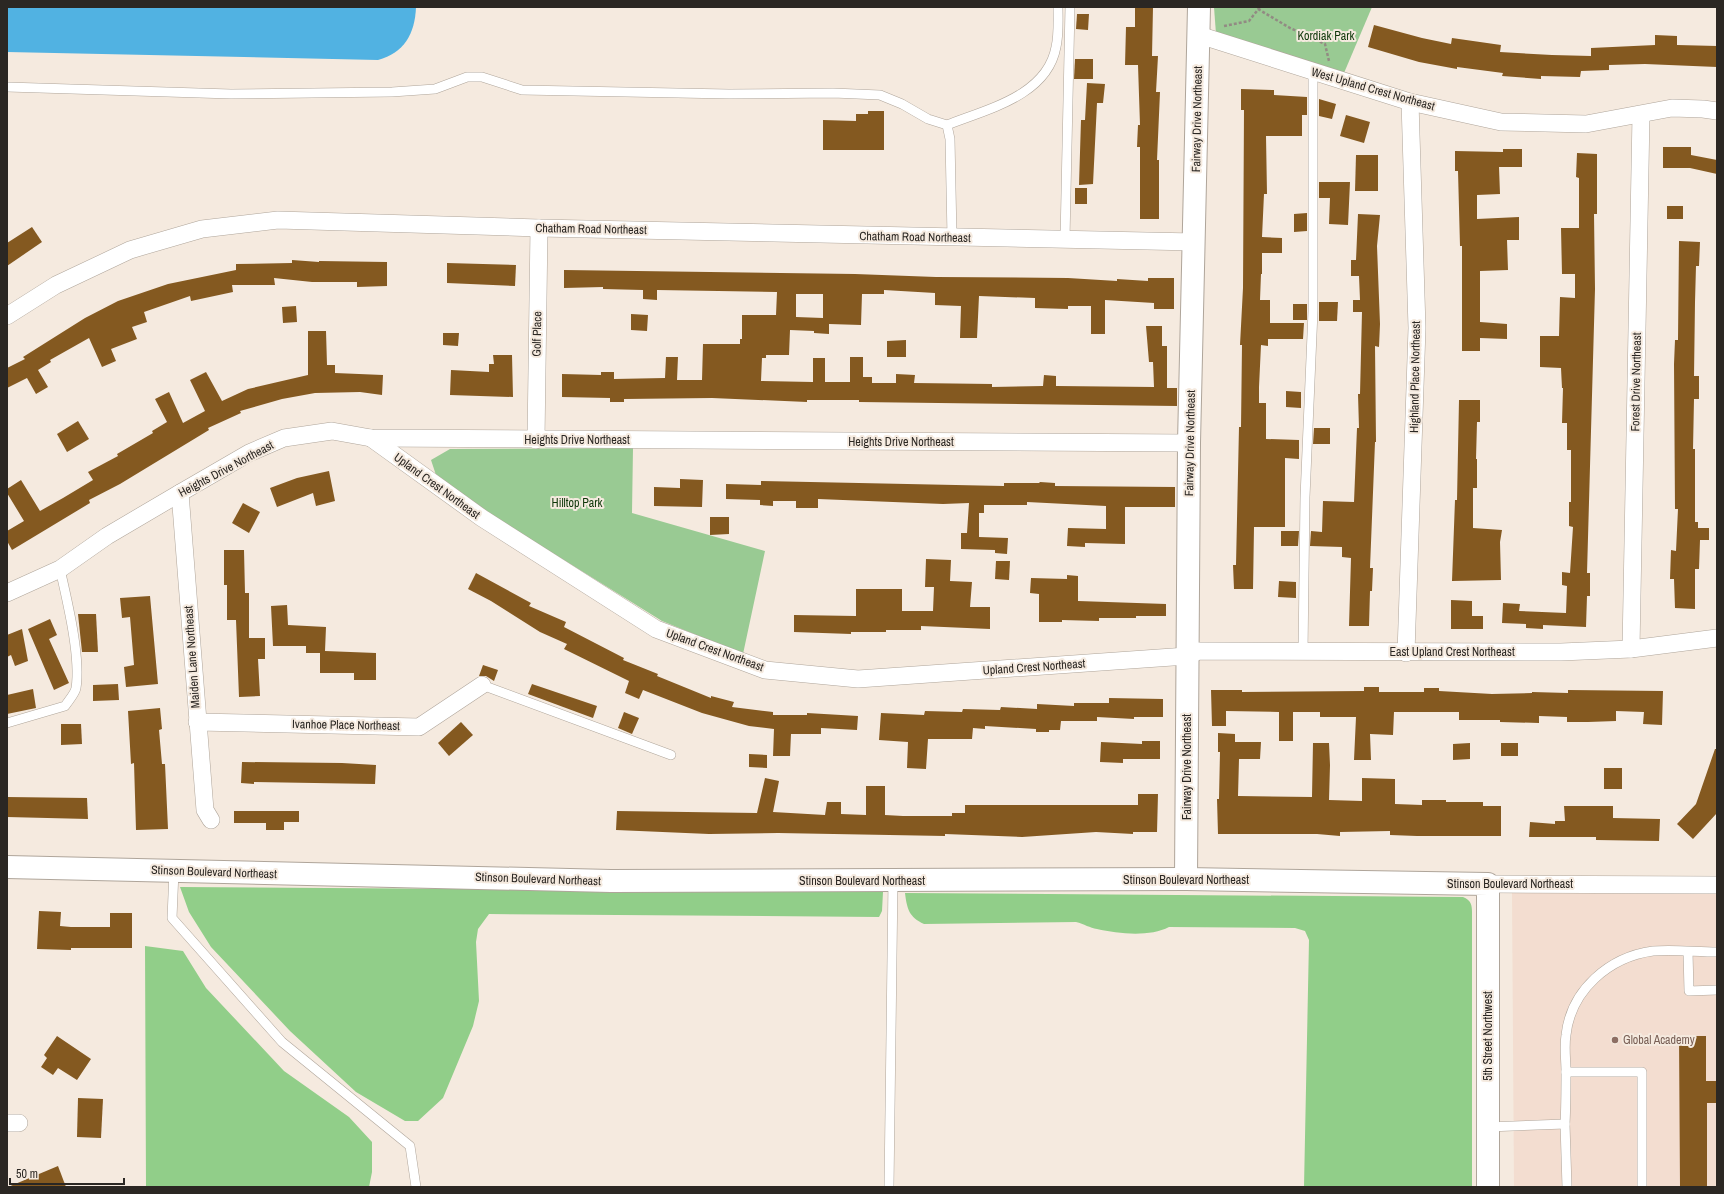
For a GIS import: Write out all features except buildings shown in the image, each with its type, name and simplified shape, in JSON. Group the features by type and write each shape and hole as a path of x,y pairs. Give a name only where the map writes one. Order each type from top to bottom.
{"street":[{"name":"Fairway Drive Northeast","path":"1186,879 1189,444 1195,242 1199,7"},
{"name":"West Upland Crest Northeast","path":"1199,34 1410,102 1501,122 1586,124 1641,115 1672,108 1717,111"},
{"name":"Highland Place Northeast","path":"1406,652 1417,328 1410,102"},
{"name":"Forest Drive Northeast","path":"1631,650 1641,115"},
{"name":"Chatham Road Northeast","path":"7,316 56,285 130,250 202,229 278,220 952,238 1195,242"},
{"name":"Golf Place","path":"536,440 539,228"},
{"name":"Heights Drive Northeast","path":"7,593 60,569 107,536 249,453 284,438 332,431 371,438 1189,444"},
{"name":"Upland Crest Northeast","path":"371,438 482,518 656,629 765,670 858,679 1187,656"},
{"name":"Maiden Lane Northeast","path":"180,493 205,810 211,820"},
{"name":"East Upland Crest Northeast","path":"1187,656 1199,651 1303,653 1561,652 1631,650 1717,638"},
{"name":"Ivanhoe Place Northeast","path":"197,722 419,726 482,685"},
{"name":"Stinson Boulevard Northeast","path":"7,867 611,881 1186,879 1488,884 1717,885"},
{"name":"5th Street Northwest","path":"1488,884 1488,1187"}],"lane":[{"path":"7,87 231,94 392,92 435,89 467,77 482,77 522,90 729,94 834,93 880,95 902,104 928,119 948,125 1024,92 1040,79 1051,64 1056,47 1058,7"},
{"path":"1064,240 1070,7"},
{"path":"1303,653 1305,497 1313,311 1320,73"},
{"path":"948,125 950,138 952,238"},
{"path":"7,723 65,706 76,689 76,662 68,605 60,569"},
{"path":"482,685 671,755"},
{"path":"174,871 172,918 282,1042 410,1146 416,1187"},
{"path":"889,1187 893,880"},
{"path":"1567,1187 1565,1124 1566,1036 1571,1014 1582,993 1597,975 1615,963 1634,956 1654,951 1717,952"},
{"path":"1688,952 1689,991 1717,990"},
{"path":"1566,1072 1642,1072 1642,1187"},
{"path":"1488,1127 1565,1124"}],"path":[{"path":"1199,34 1234,23 1249,21 1259,8 1290,28 1325,44 1329,58 1320,73"}],"shaded area":[{"name":"Global Academy","path":"1512,893 1717,894 1717,1187 1514,1187"}],"green space":[{"name":"Kordiak Park","path":"1214,7 1372,7 1344,73 1216,34"},
{"name":"Hilltop Park","path":"633,448 632,513 765,551 743,654 662,621 490,514 437,478 431,460 450,449"},
{"path":"180,887 883,892 882,911 879,917 489,914 478,929 476,942 479,1001 473,1026 443,1098 418,1121 405,1121 356,1092 290,1031 211,947 189,912"},
{"path":"905,893 1466,898 1472,907 1472,1187 1304,1187 1309,940 1305,931 1295,928 1169,927 1153,932 1134,934 1106,931 1076,922 924,924 915,918 910,912"},
{"path":"145,946 183,951 206,988 284,1071 349,1117 372,1142 372,1172 369,1187 146,1187"}],"water":[{"path":"7,7 416,7 413,26 406,41 395,53 378,60 7,52"}],"place":[{"name":"Global Academy","path":"1615,1040"}]}
